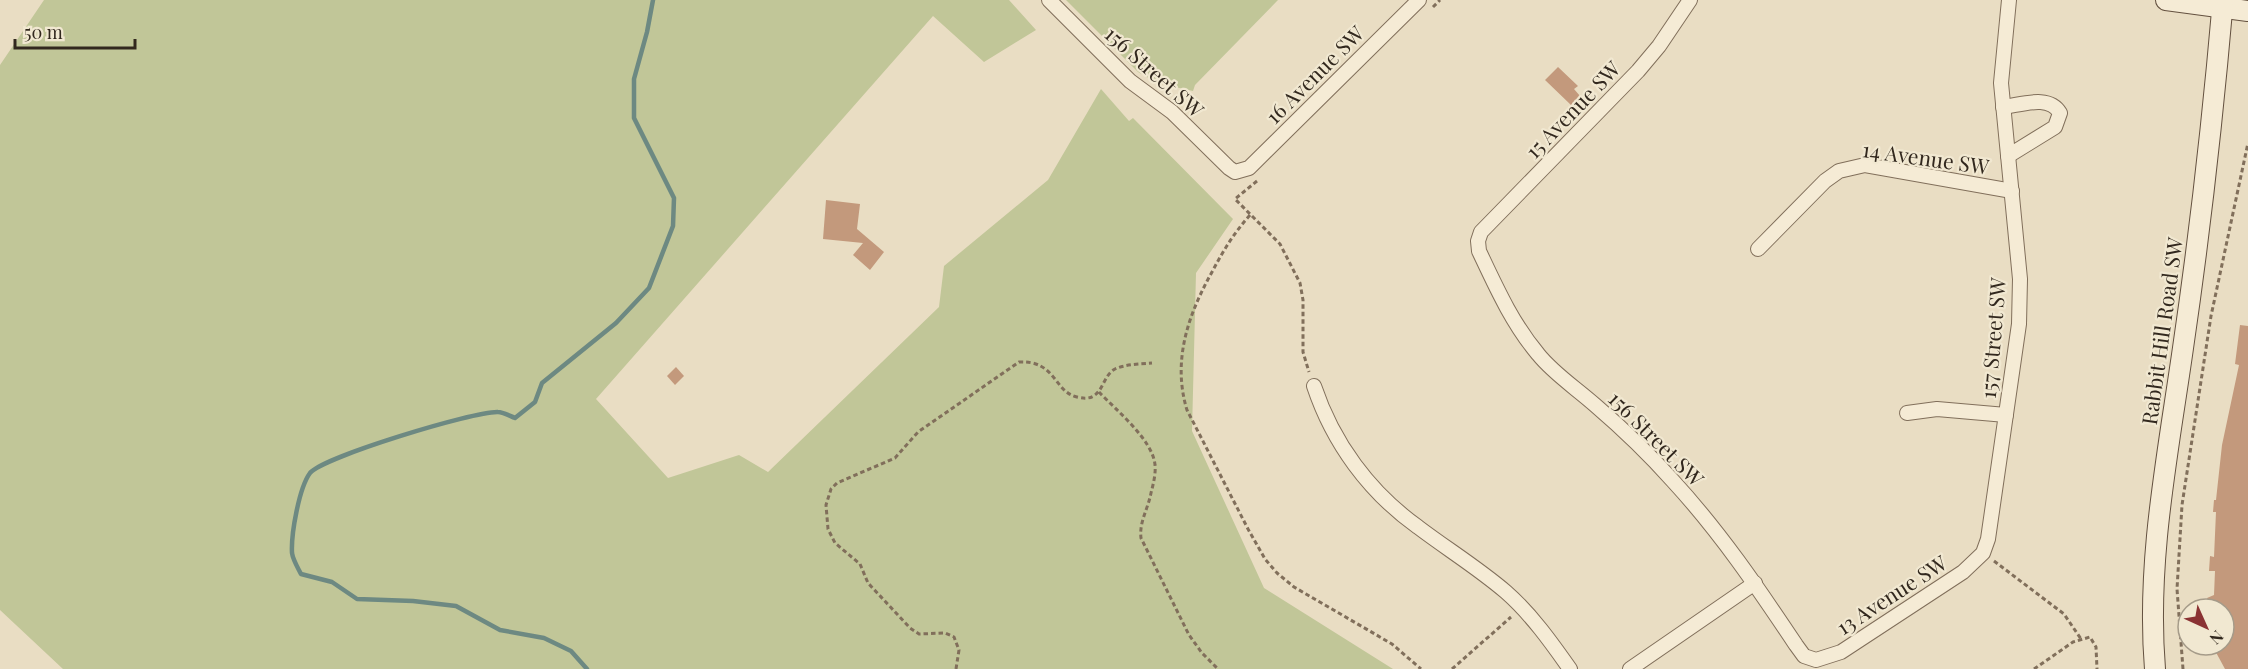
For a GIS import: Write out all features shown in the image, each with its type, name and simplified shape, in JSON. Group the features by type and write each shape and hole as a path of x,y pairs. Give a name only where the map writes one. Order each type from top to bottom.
{"main road":[{"path":"2166,0 2223,4 2248,11"},
{"name":"Rabbit Hill Road SW","path":"2155,669 2152,589 2155,546 2193,275 2223,4"}],"street":[{"name":"156 Street SW","path":"1049,0 1130,81 1172,112 1235,172"},
{"name":"16 Avenue SW","path":"1235,172 1249,168 1419,0"},
{"name":"15 Avenue SW","path":"1478,241 1481,232 1638,71 1659,46 1690,0"},
{"name":"157 Street SW","path":"1983,553 1990,529 2019,324 2020,279 2003,107 2001,62 2009,0"},
{"path":"2003,107 2042,101 2050,103 2060,113 2055,127 2008,156"},
{"name":"14 Avenue SW","path":"1758,249 1825,181 1839,171 1851,167 1865,165 2012,191"},
{"name":"156 Street SW","path":"1478,241 1479,251 1519,329 1539,356 1632,438 1666,474 1706,518 1755,583 1804,656 1816,660"},
{"path":"1314,386 1326,419 1344,450 1383,497 1416,526 1489,578 1522,608 1570,669"},
{"name":"157 Street SW","path":"1907,413 1937,409 2006,415"},
{"name":"13 Avenue SW","path":"1816,660 1842,652 1963,572 1983,553"},
{"path":"1630,669 1755,583"}],"path":[{"path":"1432,8 1440,0"},
{"path":"2183,669 2177,589 2182,505 2211,316 2248,143"},
{"path":"1259,178 1235,199 1280,244 1300,283 1303,352 1314,386"},
{"path":"1250,215 1234,233 1201,292 1190,318 1185,335 1181,367 1182,389 1187,410 1248,529 1265,559 1277,573 1294,587 1392,644 1421,669"},
{"path":"956,669 959,650 954,637 945,633 919,634 910,628 868,583 860,564 835,543 826,518 826,506 831,489 842,479 895,458 918,432 1019,362 1035,363 1041,366 1076,397 1092,396 1099,392 1113,370 1124,366 1152,363"},
{"path":"1099,392 1133,427 1150,450 1155,465 1154,479 1151,496 1140,527 1141,538 1189,635 1218,669"},
{"path":"1983,553 2064,614 2081,639"},
{"path":"1452,669 1522,608"},
{"path":"2034,669 2073,642 2090,637 2096,647 2097,669"}],"green space":[{"path":"44,0 1009,0 1036,30 984,62 933,16 596,399 668,478 739,455 768,472 939,307 944,266 1048,180 1101,89 1129,121 1133,118 1233,219 1196,273 1192,431 1264,588 1393,669 63,669 0,610 0,65"},
{"path":"1066,0 1278,0 1195,85 1193,91 1157,83 1138,72"}],"building":[{"path":"1558,67 1578,86 1574,89 1580,96 1571,105 1545,80"},
{"path":"826,200 860,204 857,229 884,252 870,270 853,255 863,243 823,239"},
{"path":"2240,325 2248,326 2248,669 2225,669 2218,657 2236,657 2236,597 2209,597 2214,595 2215,571 2209,571 2210,556 2214,557 2216,512 2213,512 2214,500 2216,500 2222,445 2239,365 2235,364"},
{"path":"676,367 684,376 675,385 667,376"}],"waterway":[{"path":"587,669 571,651 544,638 500,630 456,606 413,601 357,599 332,582 301,574 293,556 292,545 296,512 302,489 310,473 369,446 460,419 498,412 515,418 535,402 542,383 616,323 649,288 673,226 674,198 634,118 634,79 653,0"}]}
